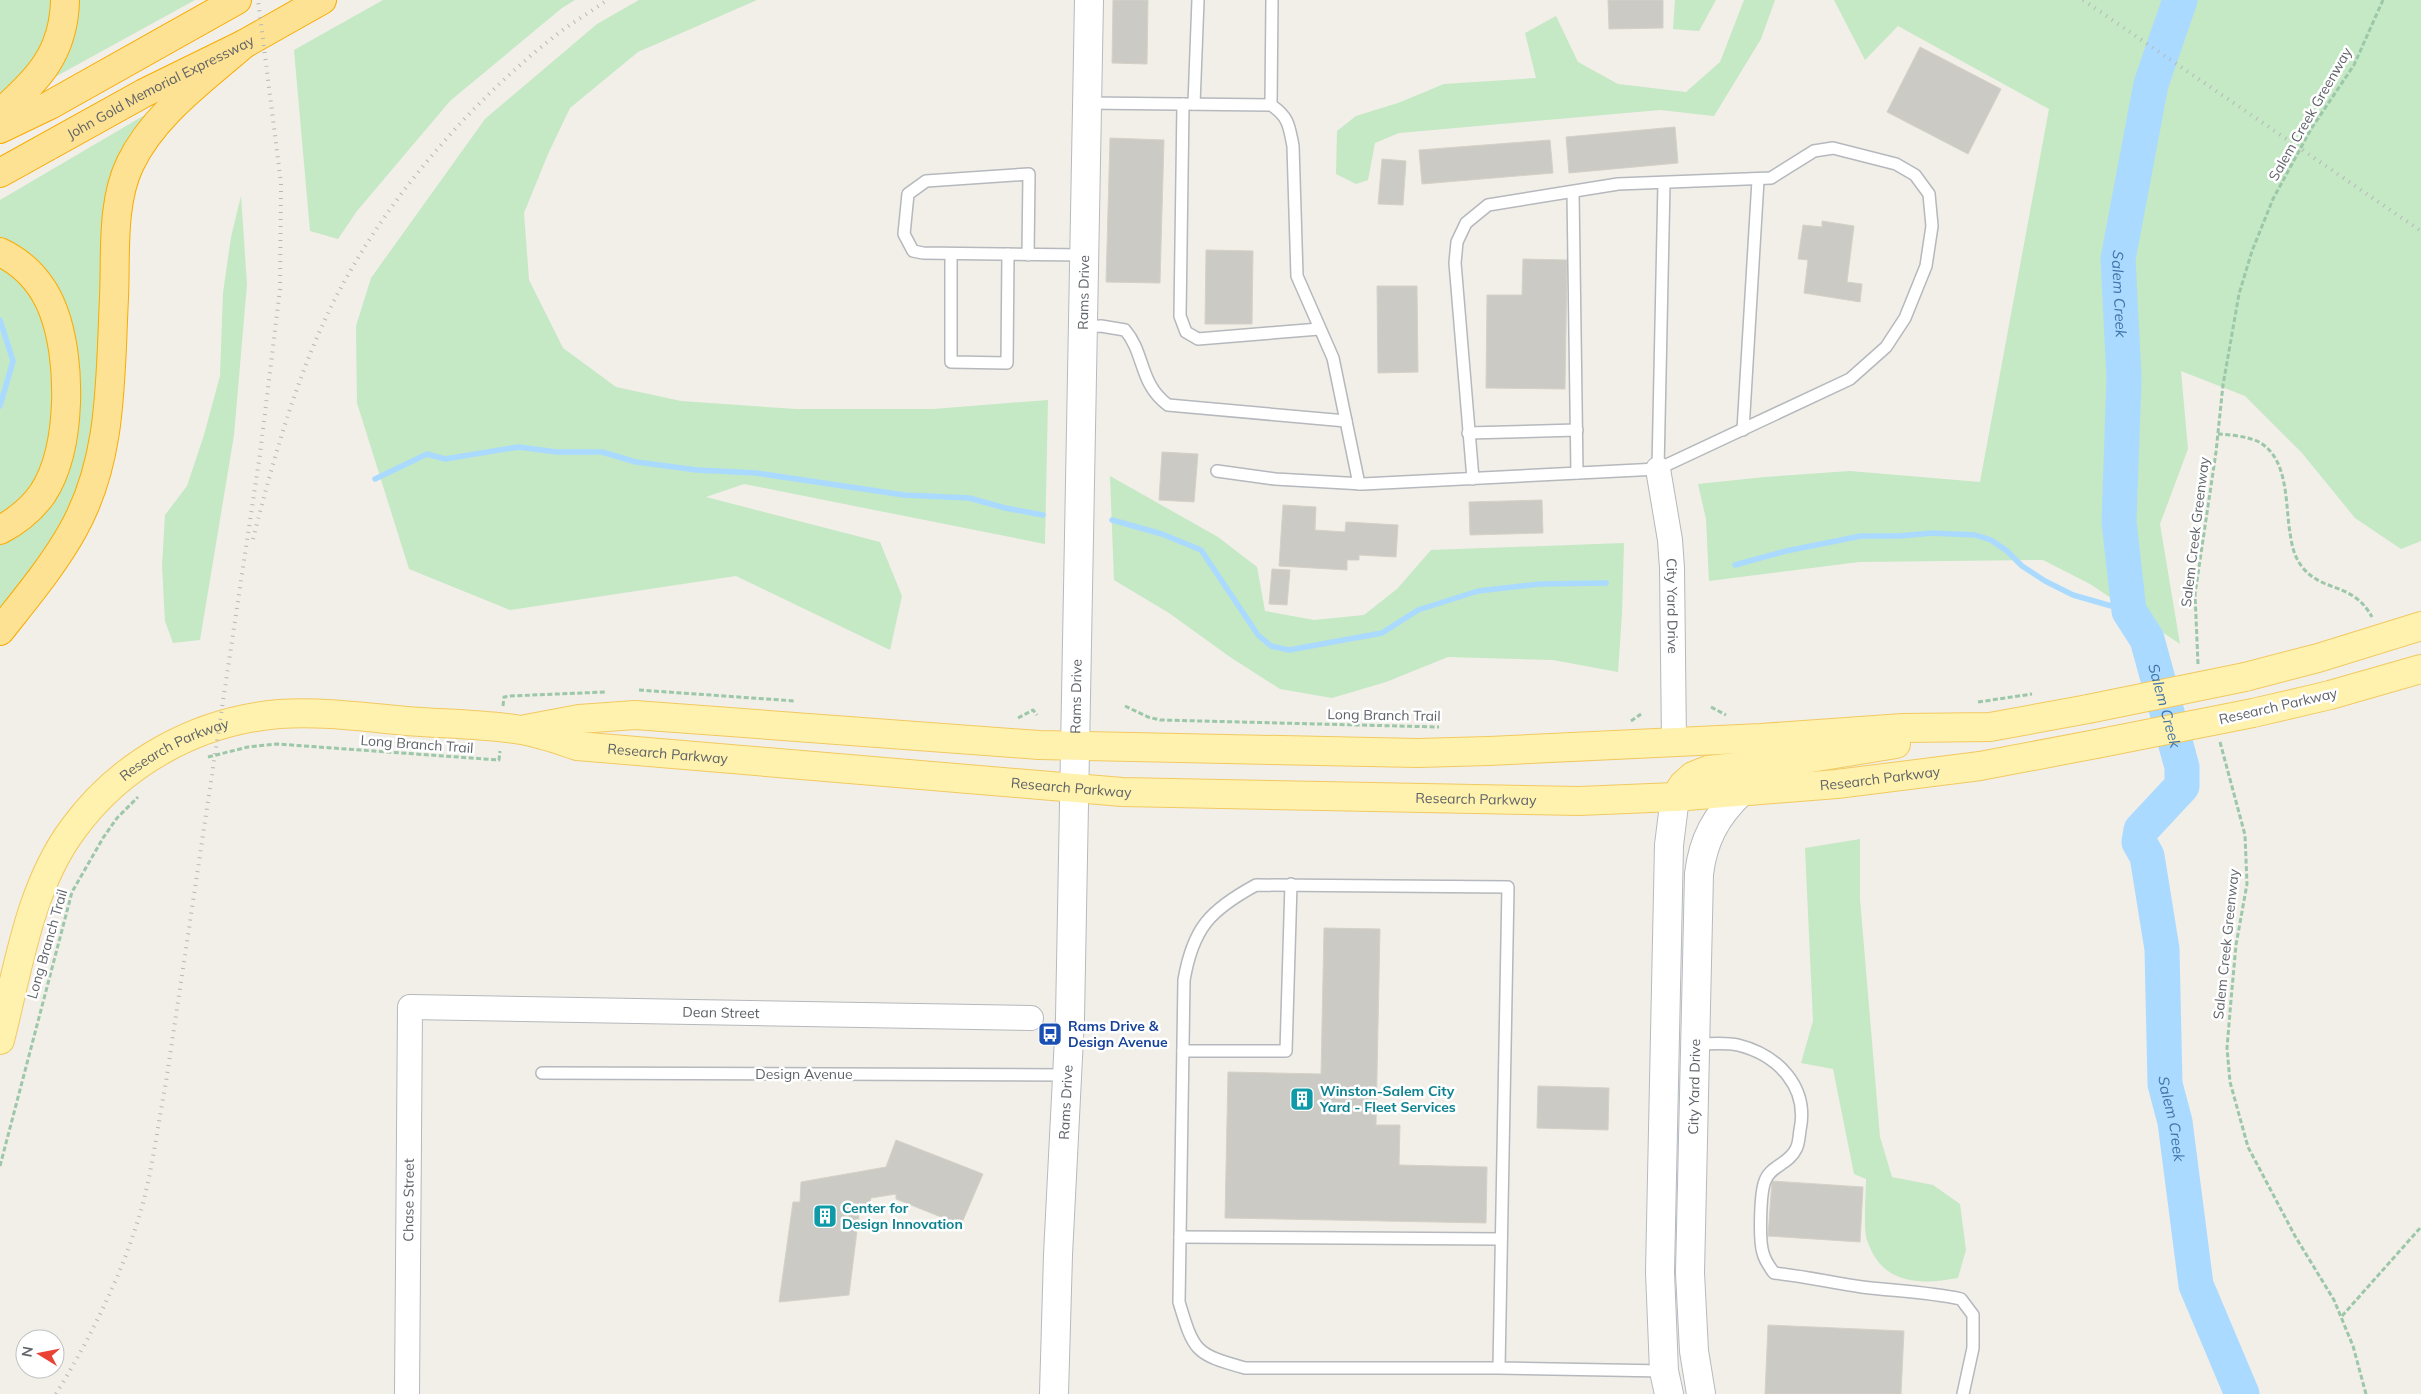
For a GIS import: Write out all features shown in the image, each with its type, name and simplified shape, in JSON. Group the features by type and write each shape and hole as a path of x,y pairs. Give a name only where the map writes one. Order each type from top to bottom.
{"highway":[{"path":"0,113 36,79 49,62 63,24 65,0"},
{"path":"0,129 50,104 237,0"},
{"name":"John Gold Memorial Expressway","path":"0,173 144,93 244,44 322,0"},
{"path":"0,631 60,552 74,530 91,490 102,456 109,403 118,214 121,190 130,165 144,141 163,118 244,44"},
{"path":"0,252 19,262 33,276 53,310 63,351 66,401 58,455 52,476 43,493 29,510 0,530"}],"main road":[{"name":"Rams Drive","path":"1054,1394 1058,1255 1067,1075 1075,788 1089,0"},
{"name":"Research Parkway","path":"522,730 579,718 649,716 1039,746 1418,752 1489,751 1674,742 1903,728 1990,727 2245,677 2318,658 2421,626"},
{"name":"Research Parkway","path":"0,1040 37,900 53,862 72,829 106,792 147,759 179,740 226,722 279,714 323,714 522,730 577,746 1122,792 1579,801 1741,792 1909,776 2096,744 2253,713 2330,696 2421,669"},
{"path":"1666,1382 1661,1328 1661,1243 1669,845 1675,796 1683,784 1693,776 1708,770 1825,756 1990,727"},
{"name":"City Yard Drive","path":"1701,1394 1694,1351 1690,1272 1699,874 1702,851 1718,817 1741,792"}],"street":[{"name":"City Yard Drive","path":"1658,469 1670,540 1672,568 1674,742"},
{"name":"Dean Street","path":"410,1007 1031,1018"},
{"name":"Chase Street","path":"407,1394 410,1007"}],"lane":[{"path":"1198,0 1189,104 1180,316 1186,332 1198,339 1319,329"},
{"path":"1270,105 1272,0"},
{"path":"1087,103 1270,105 1283,113 1289,126 1293,146 1297,276 1333,358 1359,484"},
{"path":"1217,471 1275,479 1359,484 1473,479 1658,469 1850,379 1886,346 1905,318 1926,266 1932,226 1929,194 1916,175 1896,164 1833,148 1814,151 1771,178 1618,184 1488,205 1466,223 1457,242 1455,263 1473,479"},
{"path":"1028,255 1029,174 926,181 908,194 904,234 913,251 951,254 1008,254 1028,255 1084,255"},
{"path":"1742,430 1758,180"},
{"path":"1658,469 1664,183"},
{"path":"1574,192 1577,473"},
{"path":"951,254 951,362 1007,363 1008,254"},
{"path":"1083,327 1101,326 1125,330 1130,336 1143,373 1156,396 1168,405 1346,420"},
{"path":"1468,433 1577,430"},
{"path":"1183,1052 1286,1051 1291,884"},
{"path":"1499,1368 1508,887 1256,885 1227,900 1206,921 1189,952 1186,970 1179,1302 1195,1346 1214,1359 1245,1368 1499,1368 1666,1382"},
{"path":"1695,1044 1737,1044 1762,1055 1784,1069 1798,1092 1804,1114 1797,1148 1788,1161 1772,1170 1765,1179 1762,1195 1762,1251 1774,1272 1838,1284 1927,1292 1961,1299 1973,1314 1972,1348 1962,1394"},
{"name":"Design Avenue","path":"542,1073 1067,1075"},
{"path":"1180,1237 1501,1239"}],"path":[{"name":"Salem Creek Greenway","path":"2200,670 2195,628 2195,594 2218,434 2223,385 2239,294 2252,251 2274,199 2312,129 2354,65 2383,0"},
{"path":"2218,434 2249,438 2259,442 2270,452 2282,475 2291,543 2296,559 2310,575 2354,595 2366,606 2373,620"},
{"name":"Long Branch Trail","path":"1125,706 1143,715 1160,720 1446,727"},
{"path":"1628,723 1641,714"},
{"name":"Salem Creek Greenway","path":"2218,734 2245,835 2247,884 2236,945 2231,1000 2227,1048 2230,1082 2248,1147 2272,1195 2334,1300 2354,1346 2366,1394"},
{"name":"Long Branch Trail","path":"207,757 248,747 277,744 499,760 500,751"},
{"name":"Long Branch Trail","path":"0,1166 72,892 103,838 117,818 140,795"},
{"path":"2342,1317 2421,1227"}],"green space":[{"path":"0,0 55,0 41,55 0,99"},
{"path":"79,0 195,0 44,83 58,64 74,34 79,12"},
{"path":"383,0 575,0 562,8 450,101 357,211 338,239 310,231 294,50"},
{"path":"639,0 757,0 638,52 570,108 548,154 524,213 529,280 563,348 616,387 681,401 796,409 933,409 1048,400 1045,544 744,484 706,497 880,542 902,596 890,650 736,576 510,610 409,569 357,403 356,326 371,278 485,119 597,24"},
{"path":"1675,0 1716,0 1699,31 1673,29"},
{"path":"1744,0 1775,0 1761,39 1714,116 1660,110 1399,133 1375,143 1368,180 1356,184 1336,174 1337,131 1356,116 1398,103 1444,84 1536,78 1525,33 1556,16 1578,62 1618,84 1686,92 1720,62"},
{"path":"1834,0 2421,0 2421,541 2401,549 2355,518 2302,453 2245,396 2181,371 2188,449 2160,524 2180,644 2090,584 2043,560 1859,562 1709,581 1706,519 1698,484 1850,471 1980,482 2049,109 1898,26 1865,60"},
{"path":"155,109 142,129 95,444 59,533 0,615 0,545 6,544 27,526 77,386 14,245 0,238 0,200"},
{"path":"241,196 247,284 234,435 200,640 173,643 165,621 162,566 165,515 187,486 204,435 220,376 223,293 231,237"},
{"path":"0,264 21,278 43,311 53,365 53,419 43,467 24,499 0,517"},
{"path":"1110,476 1218,537 1257,567 1265,611 1314,620 1364,615 1397,589 1431,550 1624,543 1618,672 1553,660 1448,657 1386,682 1332,698 1280,689 1230,657 1169,613 1114,580"},
{"path":"1860,839 1860,899 1880,1137 1892,1177 1933,1185 1960,1204 1966,1250 1958,1278 1916,1281 1892,1274 1882,1266 1867,1240 1865,1219 1866,1179 1854,1174 1833,1069 1801,1063 1813,1021 1805,848"}],"building":[{"path":"1113,0 1148,0 1147,64 1112,63"},
{"path":"1608,0 1663,0 1663,28 1609,29"},
{"path":"1920,47 2001,89 1968,154 1887,112"},
{"path":"1675,127 1678,163 1569,173 1566,137"},
{"path":"1110,138 1164,140 1160,283 1106,282"},
{"path":"1550,140 1553,173 1422,184 1419,150"},
{"path":"1382,159 1406,161 1403,205 1378,204"},
{"path":"1822,221 1854,226 1847,282 1862,284 1860,302 1804,293 1808,260 1798,259 1803,225 1822,227"},
{"path":"1206,250 1253,251 1252,324 1205,324"},
{"path":"1523,259 1567,260 1565,389 1486,388 1487,295 1522,295"},
{"path":"1377,286 1417,286 1418,372 1378,373"},
{"path":"1162,452 1198,454 1194,502 1159,500"},
{"path":"1542,500 1543,533 1470,535 1469,502"},
{"path":"1283,505 1316,507 1315,530 1345,532 1346,522 1398,525 1396,557 1359,555 1359,560 1347,560 1347,570 1279,566"},
{"path":"1272,569 1290,570 1287,605 1269,604"},
{"name":"Winston-Salem City Yard - Fleet Services","path":"1324,928 1380,929 1376,1125 1400,1125 1399,1165 1487,1167 1486,1223 1225,1218 1228,1072 1321,1074"},
{"path":"1538,1086 1609,1088 1608,1130 1537,1128"},
{"name":"Center for Design Innovation","path":"896,1140 983,1174 961,1225 896,1199 896,1194 871,1198 868,1208 860,1207 849,1295 779,1302 793,1202 800,1202 801,1182 886,1167"},
{"path":"1772,1181 1863,1187 1860,1242 1768,1236"},
{"path":"1768,1325 1904,1331 1901,1394 1765,1394"}],"waterway":[{"name":"Salem Creek","path":"2180,0 2151,84 2118,259 2124,378 2119,522 2129,611 2147,639 2182,767 2182,786 2141,830 2139,842 2147,856 2162,949 2165,1084 2175,1122 2196,1285 2242,1394"},
{"path":"0,320 13,361 0,406"},
{"path":"375,479 427,454 445,459 518,447 557,452 602,452 636,462 697,470 756,473 904,495 969,498 1005,508 1043,515"},
{"path":"1112,520 1162,534 1201,550 1258,635 1271,646 1289,650 1382,633 1418,610 1478,591 1540,584 1606,583"},
{"path":"1735,565 1786,551 1861,536 1899,536 1932,533 1975,535 1991,540 2007,551 2022,566 2045,581 2073,595 2129,611"}],"railway":[{"path":"56,1394 82,1349 116,1280 142,1207 149,1176 166,1082 260,454 280,289 281,183 258,0"},
{"path":"253,539 277,452 316,340 349,273 373,234 429,159 492,91 560,32 607,0"},
{"path":"2083,0 2421,231"}],"place":[{"name":"Rams Drive & Design Avenue","path":"1050,1034"},
{"name":"Winston-Salem City Yard - Fleet Services","path":"1302,1099"},
{"name":"Center for Design Innovation","path":"825,1216"}]}
